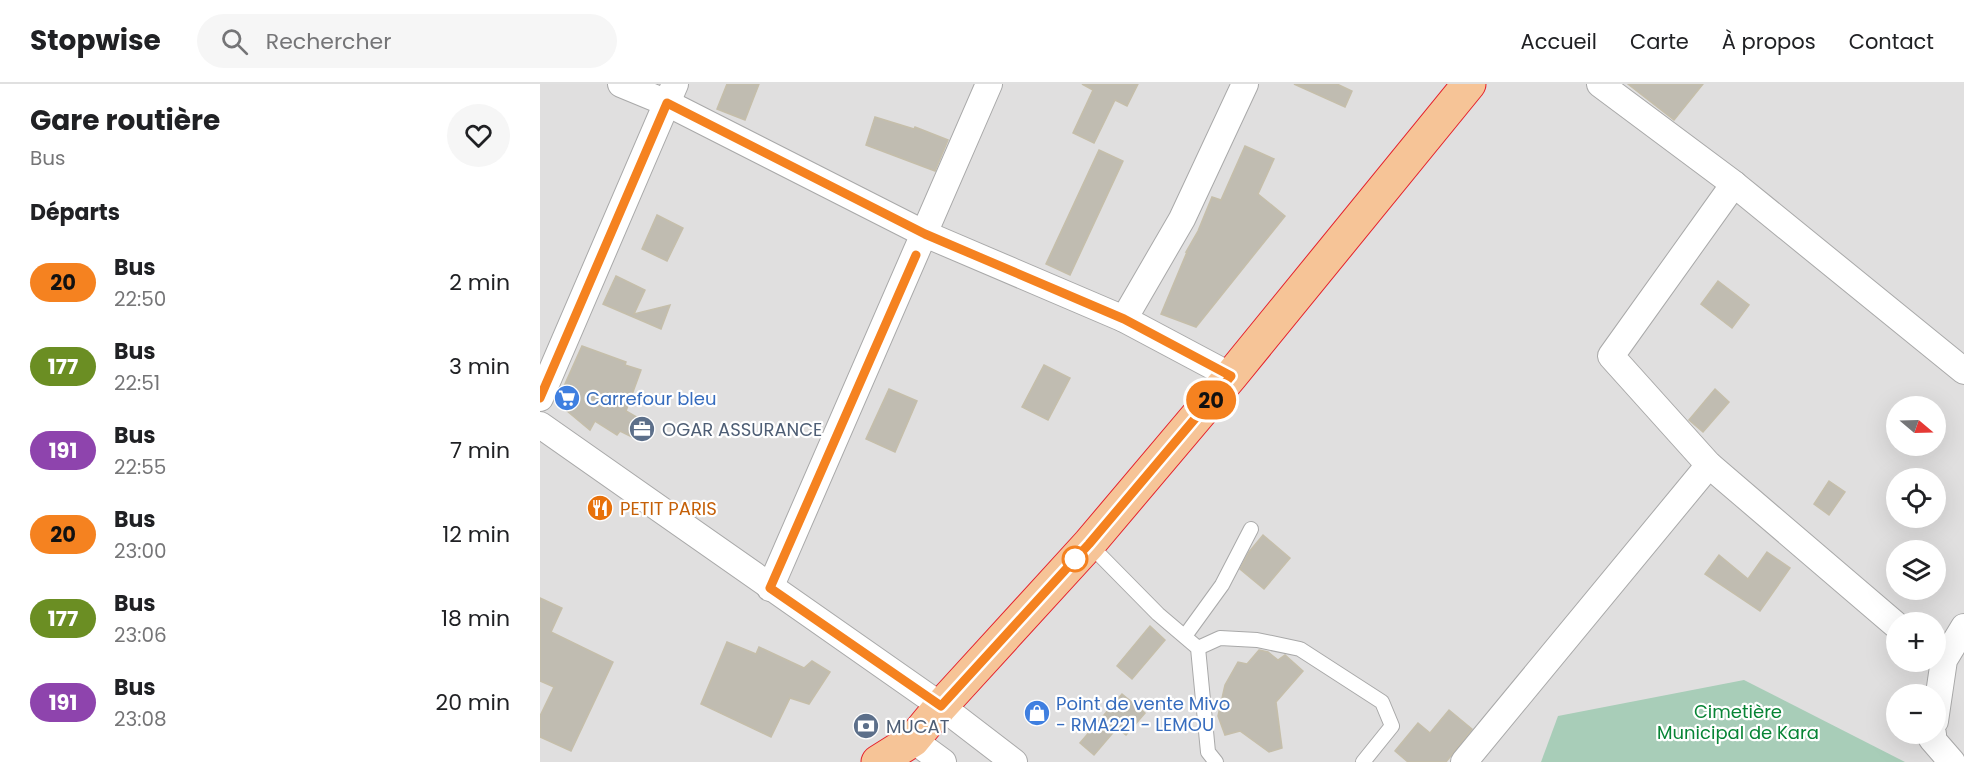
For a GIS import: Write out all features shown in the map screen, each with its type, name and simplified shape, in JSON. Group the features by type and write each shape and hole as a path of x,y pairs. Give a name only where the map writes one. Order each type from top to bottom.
{"highway":[{"path":"878,762 913,740 941,706 1089,544 1231,376 1469,84"}],"street":[{"path":"621,84 671,93 925,234 1124,319 1231,376"},
{"path":"770,588 989,84"},
{"path":"1124,319 1182,219 1245,84"},
{"path":"1599,84 1734,184 1964,371"},
{"path":"540,398 671,93"},
{"path":"1734,184 1611,356 1709,465 1886,616"},
{"path":"540,425 941,706 1014,762"},
{"path":"1464,762 1709,465"},
{"path":"1946,650 1964,627"},
{"path":"913,740 943,762"},
{"path":"1936,744 1952,762"}],"lane":[{"path":"1185,636 1222,585 1251,529"},
{"path":"1089,544 1158,614 1198,648 1208,752 1216,762"},
{"path":"1198,648 1220,638 1257,640 1300,650 1382,702 1392,726 1363,762"}],"shaded area":[{"path":"540,84 1964,84 1964,762 540,762"}],"green space":[{"name":"Cimetière Municipal de Kara","path":"1744,680 1905,762 1541,762 1558,716"}],"building":[{"path":"727,84 759,84 745,120 717,109"},
{"path":"1082,84 1138,84 1127,106 1115,100 1094,143 1073,133 1093,90"},
{"path":"1294,84 1337,84 1352,91 1345,107"},
{"path":"1628,84 1703,84 1674,120"},
{"path":"875,117 914,129 915,127 948,140 935,171 866,145"},
{"path":"1245,146 1274,159 1258,194 1285,216 1196,327 1161,314 1186,252 1198,231 1212,197 1221,200"},
{"path":"1099,150 1123,161 1070,275 1046,264"},
{"path":"657,215 683,228 667,261 642,249"},
{"path":"616,276 645,290 634,314 670,305 661,329 603,304"},
{"path":"1718,281 1749,305 1732,328 1701,304"},
{"path":"582,346 641,370 626,411 647,423 638,440 620,431 617,435 595,421 590,430 561,406 561,393"},
{"path":"1044,365 1070,378 1048,420 1022,407"},
{"path":"889,389 917,401 895,452 866,439"},
{"path":"1715,389 1729,402 1703,432 1689,420"},
{"path":"1829,481 1845,492 1829,515 1814,504"},
{"path":"1263,535 1290,558 1264,589 1240,569 1249,552"},
{"path":"1767,552 1790,568 1760,611 1705,574 1719,555 1748,579"},
{"path":"540,598 562,608 551,632 613,662 571,751 540,737 540,716 554,687 540,681"},
{"path":"1150,626 1165,640 1132,679 1117,666"},
{"path":"727,642 756,654 759,647 804,668 812,661 830,672 809,704 790,698 771,737 701,704"},
{"path":"1259,650 1268,652 1278,660 1285,655 1303,671 1276,702 1282,748 1269,752 1240,731 1225,735 1218,716 1225,685 1238,662 1247,664"},
{"path":"1122,694 1145,713 1126,735 1117,728 1094,755 1080,743"},
{"path":"1449,710 1472,729 1446,762 1408,762 1395,751 1418,723 1430,733"}],"bus line":[{"name":"20","path":"540,398 667,103 925,234 1124,319 1231,376 1089,544 941,706 770,588 916,255"}],"place":[{"name":"Carrefour bleu","path":"567,398"},
{"name":"OGAR ASSURANCE","path":"642,429"},
{"name":"PETIT PARIS","path":"600,508"},
{"name":"Point de vente Mivo - RMA221 - LEMOU","path":"1037,713"},
{"name":"MUCAT","path":"866,726"}]}
